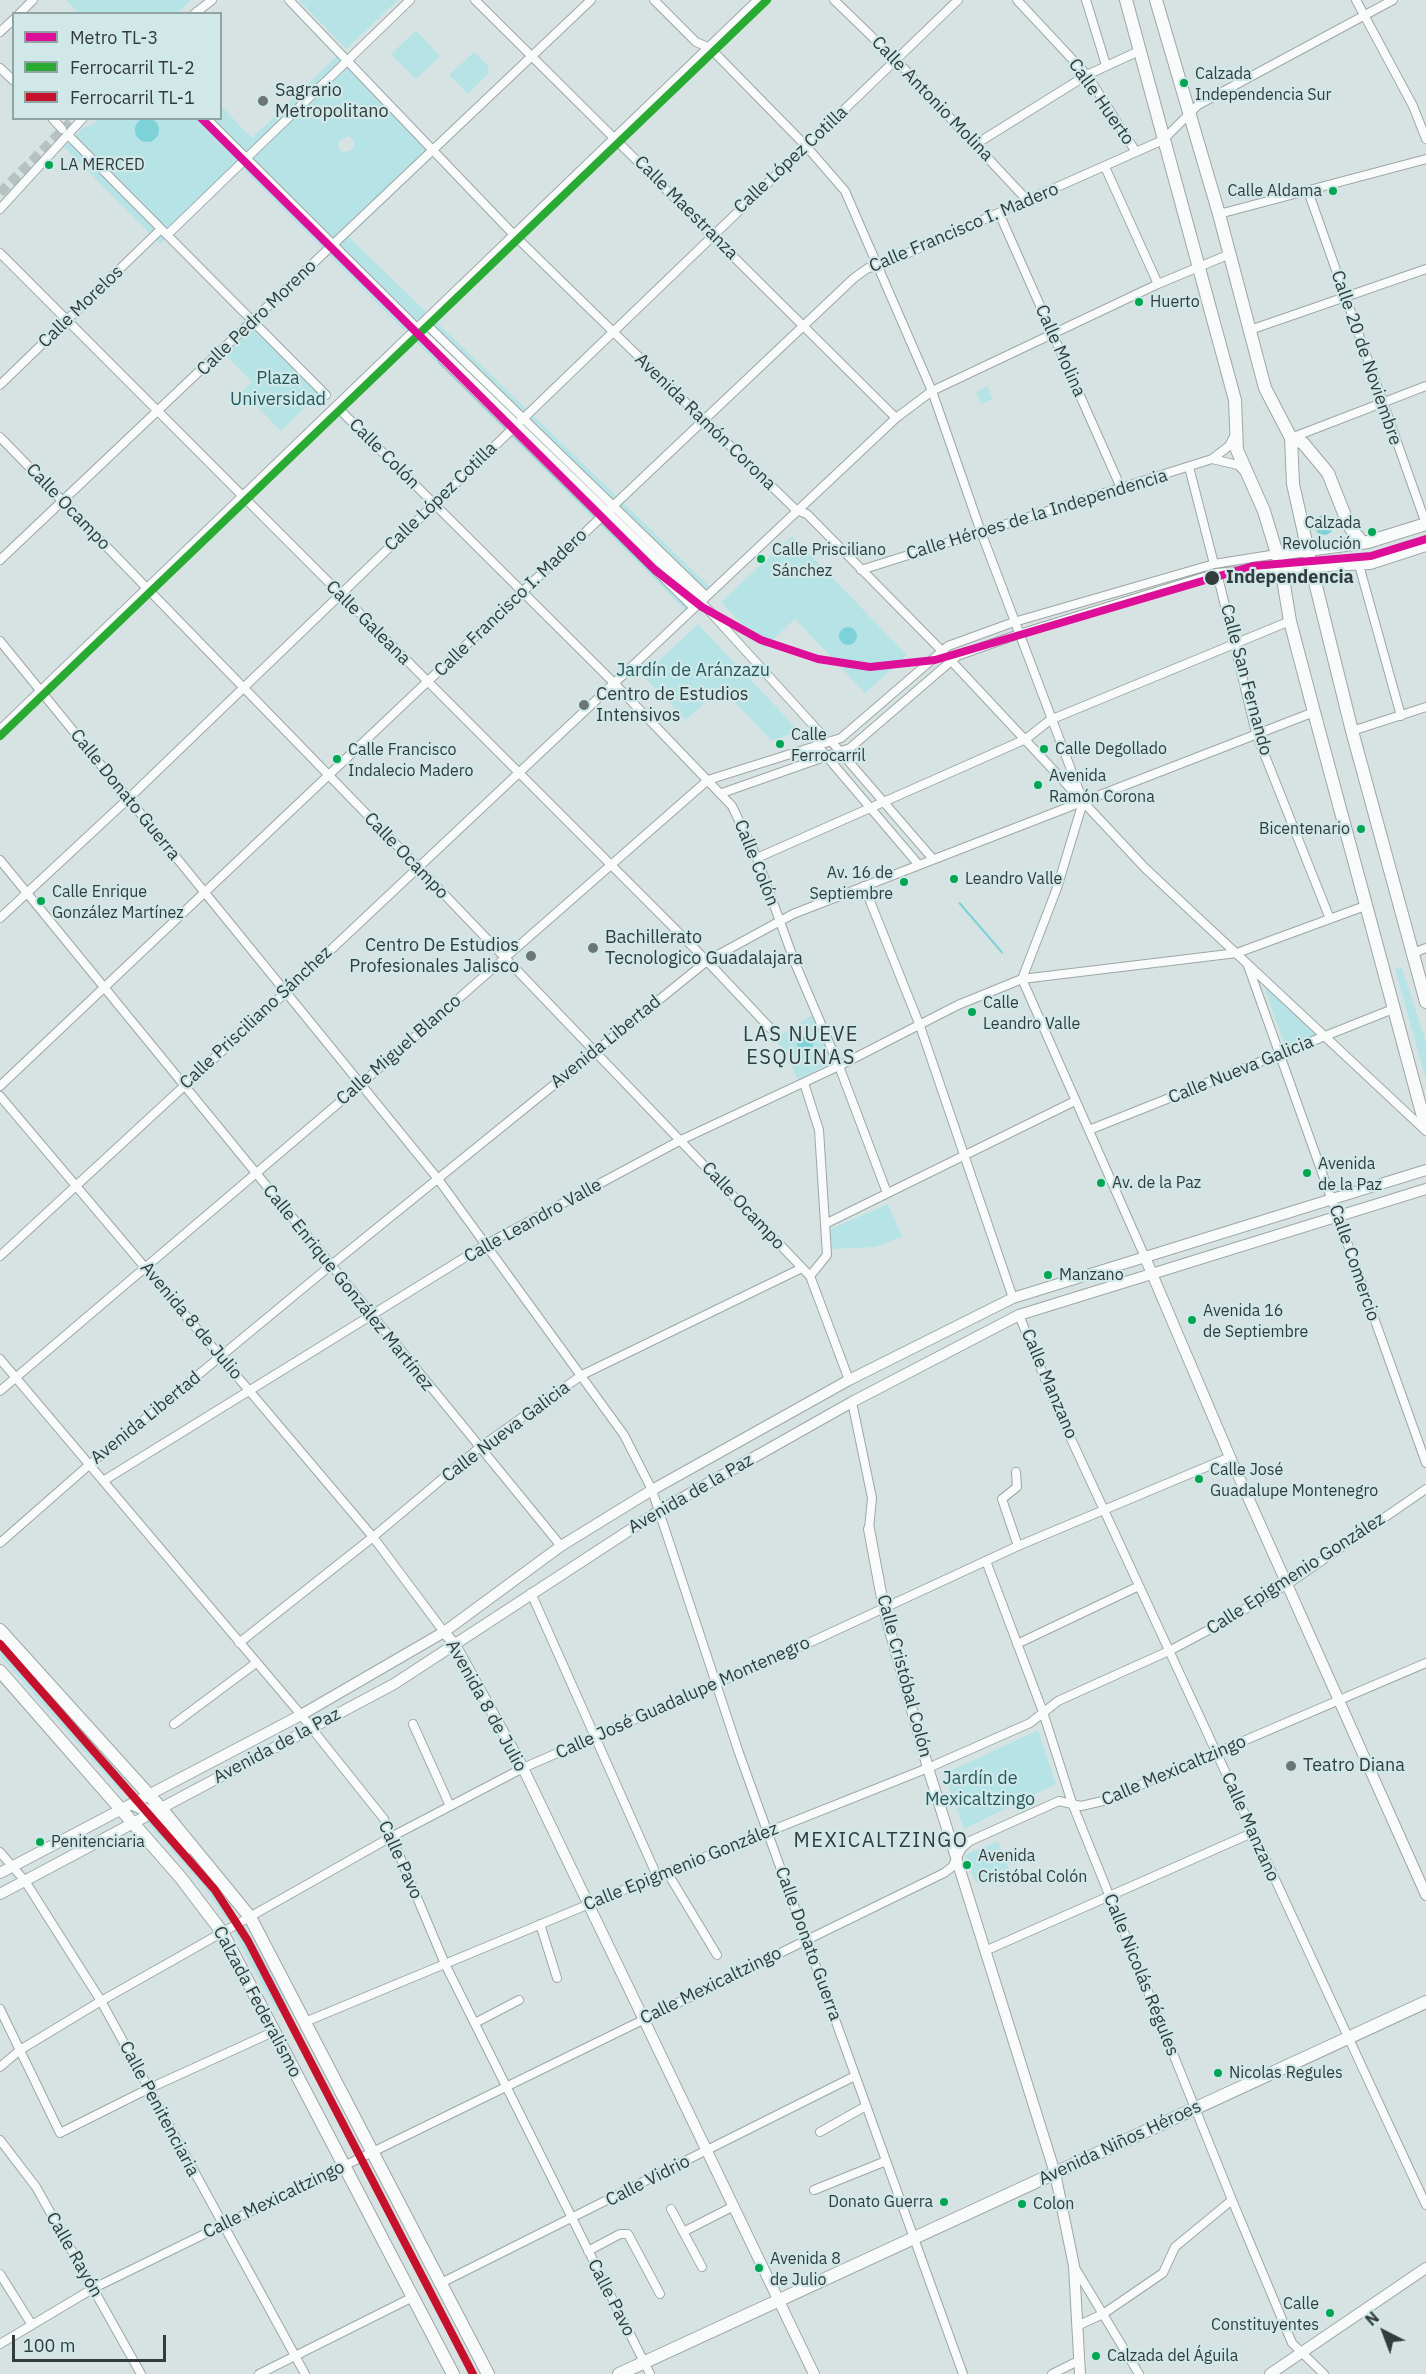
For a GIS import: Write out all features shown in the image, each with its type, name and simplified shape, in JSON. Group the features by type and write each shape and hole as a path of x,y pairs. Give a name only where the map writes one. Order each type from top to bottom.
{"main road":[{"path":"1126,0 1235,400 1237,450 1264,511 1281,567 1290,621 1426,1130"},
{"path":"1156,0 1219,214 1265,388 1292,438 1293,484 1308,549 1352,731 1411,954 1426,1002"},
{"path":"1292,438 1303,443 1328,472 1349,526 1362,543"},
{"path":"1277,554 1362,543 1426,524"},
{"path":"1281,567 1313,568 1359,565 1426,545"},
{"name":"Calzada Federalismo","path":"0,1630 149,1795 155,1810 247,1913 488,2374"},
{"name":"Calzada Federalismo","path":"0,1671 128,1807 133,1822 181,1878 222,1932 453,2374"},
{"path":"128,1807 155,1810"},
{"name":"Avenida Niños Héroes","path":"619,2374 1426,2002"}],"street":[{"path":"21,12 33,0"},
{"path":"194,12 204,0"},
{"path":"195,12 212,0"},
{"name":"Avenida Ramón Corona","path":"289,0 515,236 796,510 807,514 942,651 1145,868 1426,1130"},
{"name":"Calle Morelos","path":"0,385 246,158 410,0"},
{"name":"Calle Maestranza","path":"475,0 896,418"},
{"name":"Calle Pedro Moreno","path":"0,560 591,0"},
{"path":"654,0 696,42 710,48 806,146 844,191 879,266 932,391 1050,720 1083,802 1057,888 1022,979 1152,1273 1230,1457 1426,1895"},
{"path":"0,731 759,0"},
{"name":"Calle Antonio Molina","path":"834,0 896,60 1027,200"},
{"name":"Calle López Cotilla","path":"0,918 128,799 712,234 958,0"},
{"name":"Calle Huerto","path":"1017,0 1087,75 1136,152"},
{"path":"1086,0 1106,65"},
{"path":"1356,0 1413,106 1426,139"},
{"path":"1163,140 1198,105 1393,0"},
{"path":"0,32 12,21"},
{"path":"976,144 1087,75 1140,51"},
{"path":"0,68 12,79"},
{"path":"54,120 62,129"},
{"path":"0,208 81,120"},
{"path":"208,120 699,601 841,752 932,858"},
{"path":"72,139 326,395"},
{"name":"Calle Francisco I. Madero","path":"0,1086 106,989 704,418 854,278 868,268 879,266 1163,140"},
{"path":"1219,214 1426,159"},
{"path":"1105,166 1158,284"},
{"name":"Calle 20 de Noviembre","path":"1308,191 1426,524"},
{"name":"Calle Molina","path":"999,213 1121,488"},
{"name":"Calle Galeana","path":"0,253 242,498 707,961 770,1028"},
{"name":"Calle Prisciliano Sánchez","path":"0,1256 286,992 896,418 932,391 1158,284 1230,254"},
{"path":"1250,330 1426,269"},
{"path":"419,328 699,601"},
{"path":"1292,438 1426,386"},
{"name":"Calle Colón","path":"343,413 722,793 741,820 887,1193"},
{"name":"Calle Héroes de la Independencia","path":"861,570 1212,459 1229,446 1235,435"},
{"name":"Calle Ocampo","path":"0,437 418,867 810,1276"},
{"path":"1212,459 1238,465 1246,473"},
{"path":"1188,467 1214,564"},
{"name":"Calle Miguel Blanco","path":"0,1391 361,1084 708,780 817,745 827,739 842,738 948,646 1014,622 1214,564 1277,554"},
{"path":"1359,565 1401,716"},
{"path":"722,793 850,748 957,656 1019,634 1217,573 1281,567"},
{"name":"Calle San Fernando","path":"1217,573 1256,733 1330,919"},
{"path":"757,858 1026,739 1050,720 1234,642 1290,621"},
{"name":"Calle Donato Guerra","path":"0,641 438,1179 624,1435 652,1490 715,1683 963,2374"},
{"path":"1352,731 1426,707"},
{"name":"Avenida Libertad","path":"0,1543 89,1465 330,1266 707,961 779,920 932,858 1314,712"},
{"path":"817,745 918,864"},
{"name":"Calle Enrique González Martínez","path":"0,860 28,891 254,1173 561,1546"},
{"path":"864,886 920,1026 1013,1298"},
{"name":"Calle Leandro Valle","path":"103,1481 485,1245 681,1140 839,1066 958,1005 1022,979 1237,953 1365,906"},
{"path":"1411,954 1426,948"},
{"name":"Calle Comercio","path":"1245,960 1278,1055 1333,1198 1426,1463"},
{"name":"Calle Nueva Galicia","path":"1089,1130 1393,1009"},
{"path":"804,1083 819,1130 827,1255 810,1276"},
{"name":"Avenida 8 de Julio","path":"0,1096 373,1537 455,1645 523,1768 814,2374"},
{"path":"825,1224 1075,1101"},
{"name":"Avenida de la Paz","path":"0,1873 301,1715 444,1632 561,1546 652,1490 849,1380 1013,1298 1144,1255 1426,1170"},
{"name":"Avenida de la Paz","path":"0,1894 394,1684 659,1511 852,1402 1019,1315 1426,1189"},
{"name":"Calle Nueva Galicia","path":"239,1643 373,1537 479,1448 582,1375 802,1268"},
{"name":"Calle Cristóbal Colón","path":"810,1276 849,1380 872,1498 869,1529 884,1609 928,1768 1055,2173 1074,2266 1080,2374"},
{"name":"Calle Manzano","path":"1019,1315 1059,1413 1106,1509 1252,1833 1426,2205"},
{"name":"Calle Pavo","path":"0,1359 301,1715 377,1810 391,1837 445,1964 650,2374"},
{"name":"Calle José Guadalupe Montenegro","path":"0,2067 20,2050 222,1932 247,1913 523,1768 884,1609 1018,1546 1230,1457"},
{"path":"1016,1472 1017,1487 1002,1499 1018,1546"},
{"name":"Calle Epigmenio González","path":"304,2022 588,1904 928,1768 1030,1723 1059,1701 1171,1650 1288,1584 1426,1489"},
{"name":"Calle Nicolás Régules","path":"986,1561 1043,1712 1072,1803 1232,2200 1292,2343 1324,2374"},
{"path":"1017,1644 1139,1586"},
{"path":"531,1593 657,1876"},
{"path":"174,1724 256,1663"},
{"name":"Calle Mexicaltzingo","path":"0,2344 94,2289 506,2085 944,1873 952,1867 962,1848 970,1841 1059,1802 1090,1806 1103,1801 1340,1702 1426,1663"},
{"path":"413,1724 450,1806"},
{"path":"985,1951 1252,1833"},
{"name":"Calle Penitenciaria","path":"0,1852 25,1881 101,2001 150,2088 222,2226 305,2374"},
{"path":"667,1872 717,1955"},
{"path":"540,1924 557,1978"},
{"path":"475,2024 519,2000"},
{"path":"0,2009 60,2133 150,2088 273,2032"},
{"name":"Calle Vidrio","path":"441,2283 855,2076"},
{"path":"820,2132 866,2106"},
{"name":"Calle Rayón","path":"0,2140 36,2187 141,2374"},
{"path":"814,2190 886,2161"},
{"path":"1077,2326 1103,2314 1163,2273 1175,2247 1232,2200"},
{"path":"683,2232 734,2206"},
{"path":"671,2209 702,2267"},
{"path":"588,2251 620,2234 628,2234 660,2294"},
{"path":"1074,2266 1139,2374"},
{"path":"1270,2374 1426,2268"},
{"path":"0,2274 32,2325"},
{"path":"259,2374 413,2297"},
{"path":"1052,2374 1078,2361"}],"green space":[{"path":"66,0 191,0 178,12 77,12"},
{"path":"299,0 398,0 346,49"},
{"path":"416,30 440,56 416,79 391,54"},
{"path":"474,52 488,66 489,73 468,94 449,75"},
{"path":"338,55 434,156 349,237 709,586 685,610 240,166 160,244 64,147 84,127 91,126 98,120 222,120 222,107 252,138","holes":["349,136 354,141 354,147 350,151 343,152 338,147 339,141"]},
{"name":"Plaza Universidad","path":"254,327 319,394 281,431 242,391 252,382 225,355"},
{"path":"987,386 993,399 981,404 976,392"},
{"path":"792,536 907,655 865,693 795,619 764,648 721,602"},
{"name":"Jardín de Aránzazu","path":"698,624 799,731 772,741 721,688 686,720 643,676"},
{"path":"1402,968 1426,1042 1426,1080 1395,969"},
{"path":"1269,987 1317,1034 1285,1046 1265,989"},
{"path":"812,1015 832,1062 798,1080 786,1052 774,1039"},
{"path":"888,1204 902,1237 875,1247 830,1249 828,1230"},
{"path":"0,1637 130,1785 119,1790 0,1656"},
{"name":"Jardín de Mexicaltzingo","path":"1038,1730 1056,1784 964,1829 944,1774"},
{"path":"150,1816 236,1914 227,1920 205,1888 145,1820"},
{"path":"998,1841 1009,1869 976,1883 965,1855"},
{"path":"244,1924 288,2005 277,2011 233,1930"}],"water":[{"path":"154,120 158,125 156,139 147,142 138,139 135,130 138,121"},
{"path":"1324,515 1331,518 1334,525 1331,532 1324,535 1317,532 1314,525 1317,518"},
{"path":"848,627 854,630 857,636 854,642 848,645 842,642 839,636 842,630"},
{"path":"960,902 1003,952 1002,954 958,903"},
{"path":"805,1036 811,1038 813,1044 811,1050 805,1052 799,1050 797,1044 799,1038"}],"tunnel":[{"path":"0,193 73,120"}],"metro line":[{"name":"TL-3","path":"203,120 655,570 702,607 761,640 818,659 870,667 935,660 1253,566 1371,556 1426,539"}],"rail line":[{"name":"TL-2","path":"0,736 767,0"},
{"name":"TL-1","path":"0,1644 215,1890 248,1941 473,2374"}],"place":[{"name":"Calzada Independencia Sur","path":"1184,83"},
{"name":"Sagrario Metropolitano","path":"263,101"},
{"name":"LA MERCED","path":"49,165"},
{"name":"Calle Aldama","path":"1333,191"},
{"name":"Huerto","path":"1139,302"},
{"name":"Calzada Revolución","path":"1372,532"},
{"name":"Calle Prisciliano Sánchez","path":"761,559"},
{"name":"Independencia","path":"1212,578"},
{"name":"Centro de Estudios Intensivos","path":"584,705"},
{"name":"Calle Ferrocarril","path":"780,744"},
{"name":"Calle Degollado","path":"1044,749"},
{"name":"Calle Francisco Indalecio Madero","path":"337,759"},
{"name":"Avenida Ramón Corona","path":"1038,785"},
{"name":"Bicentenario","path":"1361,829"},
{"name":"Leandro Valle","path":"954,879"},
{"name":"Av. 16 de Septiembre","path":"904,882"},
{"name":"Calle Enrique González Martínez","path":"41,901"},
{"name":"Bachillerato Tecnologico Guadalajara","path":"593,948"},
{"name":"Centro De Estudios Profesionales Jalisco","path":"531,956"},
{"name":"Calle Leandro Valle","path":"972,1012"},
{"name":"Avenida de la Paz","path":"1307,1173"},
{"name":"Av. de la Paz","path":"1101,1183"},
{"name":"Manzano","path":"1048,1275"},
{"name":"Avenida 16 de Septiembre","path":"1192,1320"},
{"name":"Calle José Guadalupe Montenegro","path":"1199,1479"},
{"name":"Teatro Diana","path":"1291,1766"},
{"name":"Penitenciaria","path":"40,1842"},
{"name":"Avenida Cristóbal Colón","path":"967,1865"},
{"name":"Nicolas Regules","path":"1218,2073"},
{"name":"Donato Guerra","path":"944,2202"},
{"name":"Colon","path":"1022,2204"},
{"name":"Avenida 8 de Julio","path":"759,2268"},
{"name":"Calle Constituyentes","path":"1330,2313"},
{"name":"Calzada del Águila","path":"1096,2356"}],"district":[{"name":"LAS NUEVE ESQUINAS","path":"801,1046"},
{"name":"MEXICALTZINGO","path":"881,1841"}]}
